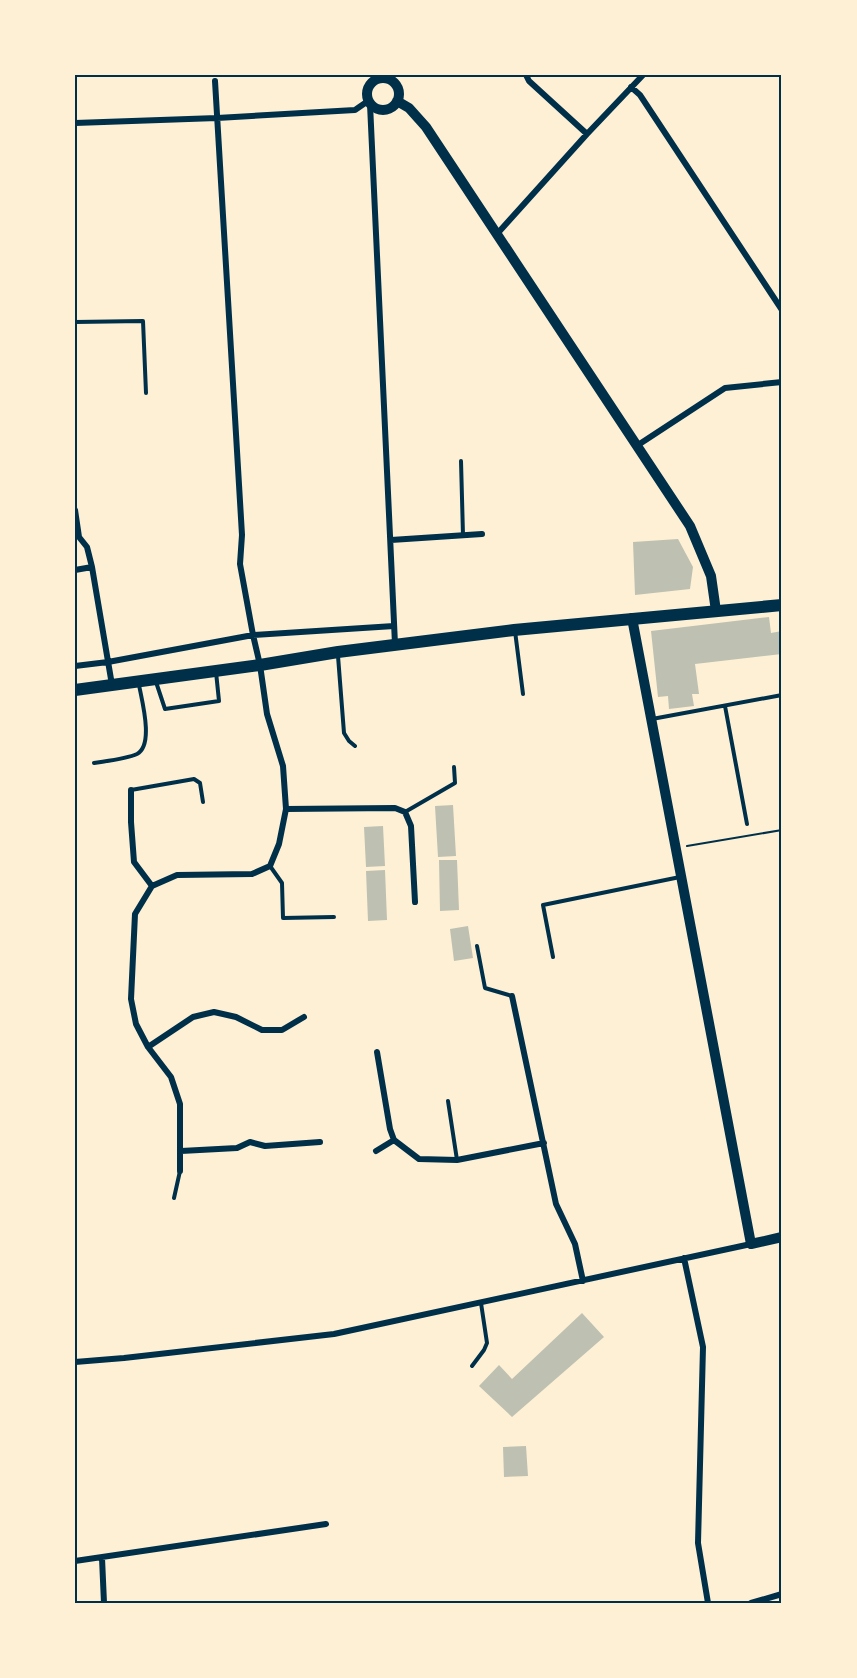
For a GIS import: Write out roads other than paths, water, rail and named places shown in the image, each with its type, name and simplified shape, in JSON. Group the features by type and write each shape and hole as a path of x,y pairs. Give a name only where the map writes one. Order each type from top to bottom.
{"main road":[{"path":"75,690 338,652 514,630 782,604"}],"street":[{"path":"526,75 529,81 587,134"},
{"path":"497,234 643,75"},
{"path":"369,102 374,108 389,109 397,101 399,92 394,84 380,77 369,86 367,92 395,645"},
{"path":"180,1172 180,1104 171,1077 148,1047 136,1024 131,999 135,914 152,886 177,875 252,874 270,866 279,844 286,809 283,766 267,714 240,564 242,535 214,78"},
{"path":"631,87 640,95 782,310"},
{"path":"397,101 409,108 426,127 690,526 711,576 716,611"},
{"path":"75,123 355,110 369,102"},
{"path":"638,445 725,388 782,382"},
{"path":"75,510 77,537 87,547 92,567 112,685"},
{"path":"391,540 482,534"},
{"path":"75,570 92,567"},
{"path":"632,618 751,1244"},
{"path":"75,666 253,636 394,627"},
{"path":"131,790 135,862 152,886"},
{"path":"286,809 395,808 405,812 411,826 415,903"},
{"path":"512,996 556,1204 575,1244 583,1281"},
{"path":"148,1047 193,1017 214,1012 236,1017 262,1030 282,1030 304,1017"},
{"path":"377,1052 390,1129 394,1140 419,1159 457,1160 544,1143"},
{"path":"376,1151 394,1140"},
{"path":"181,1151 237,1148 250,1142 265,1146 320,1142"},
{"path":"75,1362 334,1334 782,1237"},
{"path":"684,1258 703,1347 698,1544 708,1603"},
{"path":"75,1561 326,1524"},
{"path":"102,1558 104,1603"},
{"path":"751,1603 782,1594"}],"lane":[{"path":"75,322 143,321 146,393"},
{"path":"461,461 463,535"},
{"path":"514,630 523,694"},
{"path":"338,652 344,733 355,746"},
{"path":"155,679 165,709 219,700 216,671"},
{"path":"94,763 136,754 144,745 145,721 139,681"},
{"path":"651,719 782,695"},
{"path":"725,706 747,824"},
{"path":"405,812 455,783 454,767"},
{"path":"131,790 194,779 200,783 203,802"},
{"path":"270,866 282,883 283,918 334,917"},
{"path":"553,957 543,905 681,877"},
{"path":"477,946 485,988 512,996"},
{"path":"448,1101 457,1160"},
{"path":"174,1198 180,1172"},
{"path":"472,1366 487,1343 481,1303"}]}
